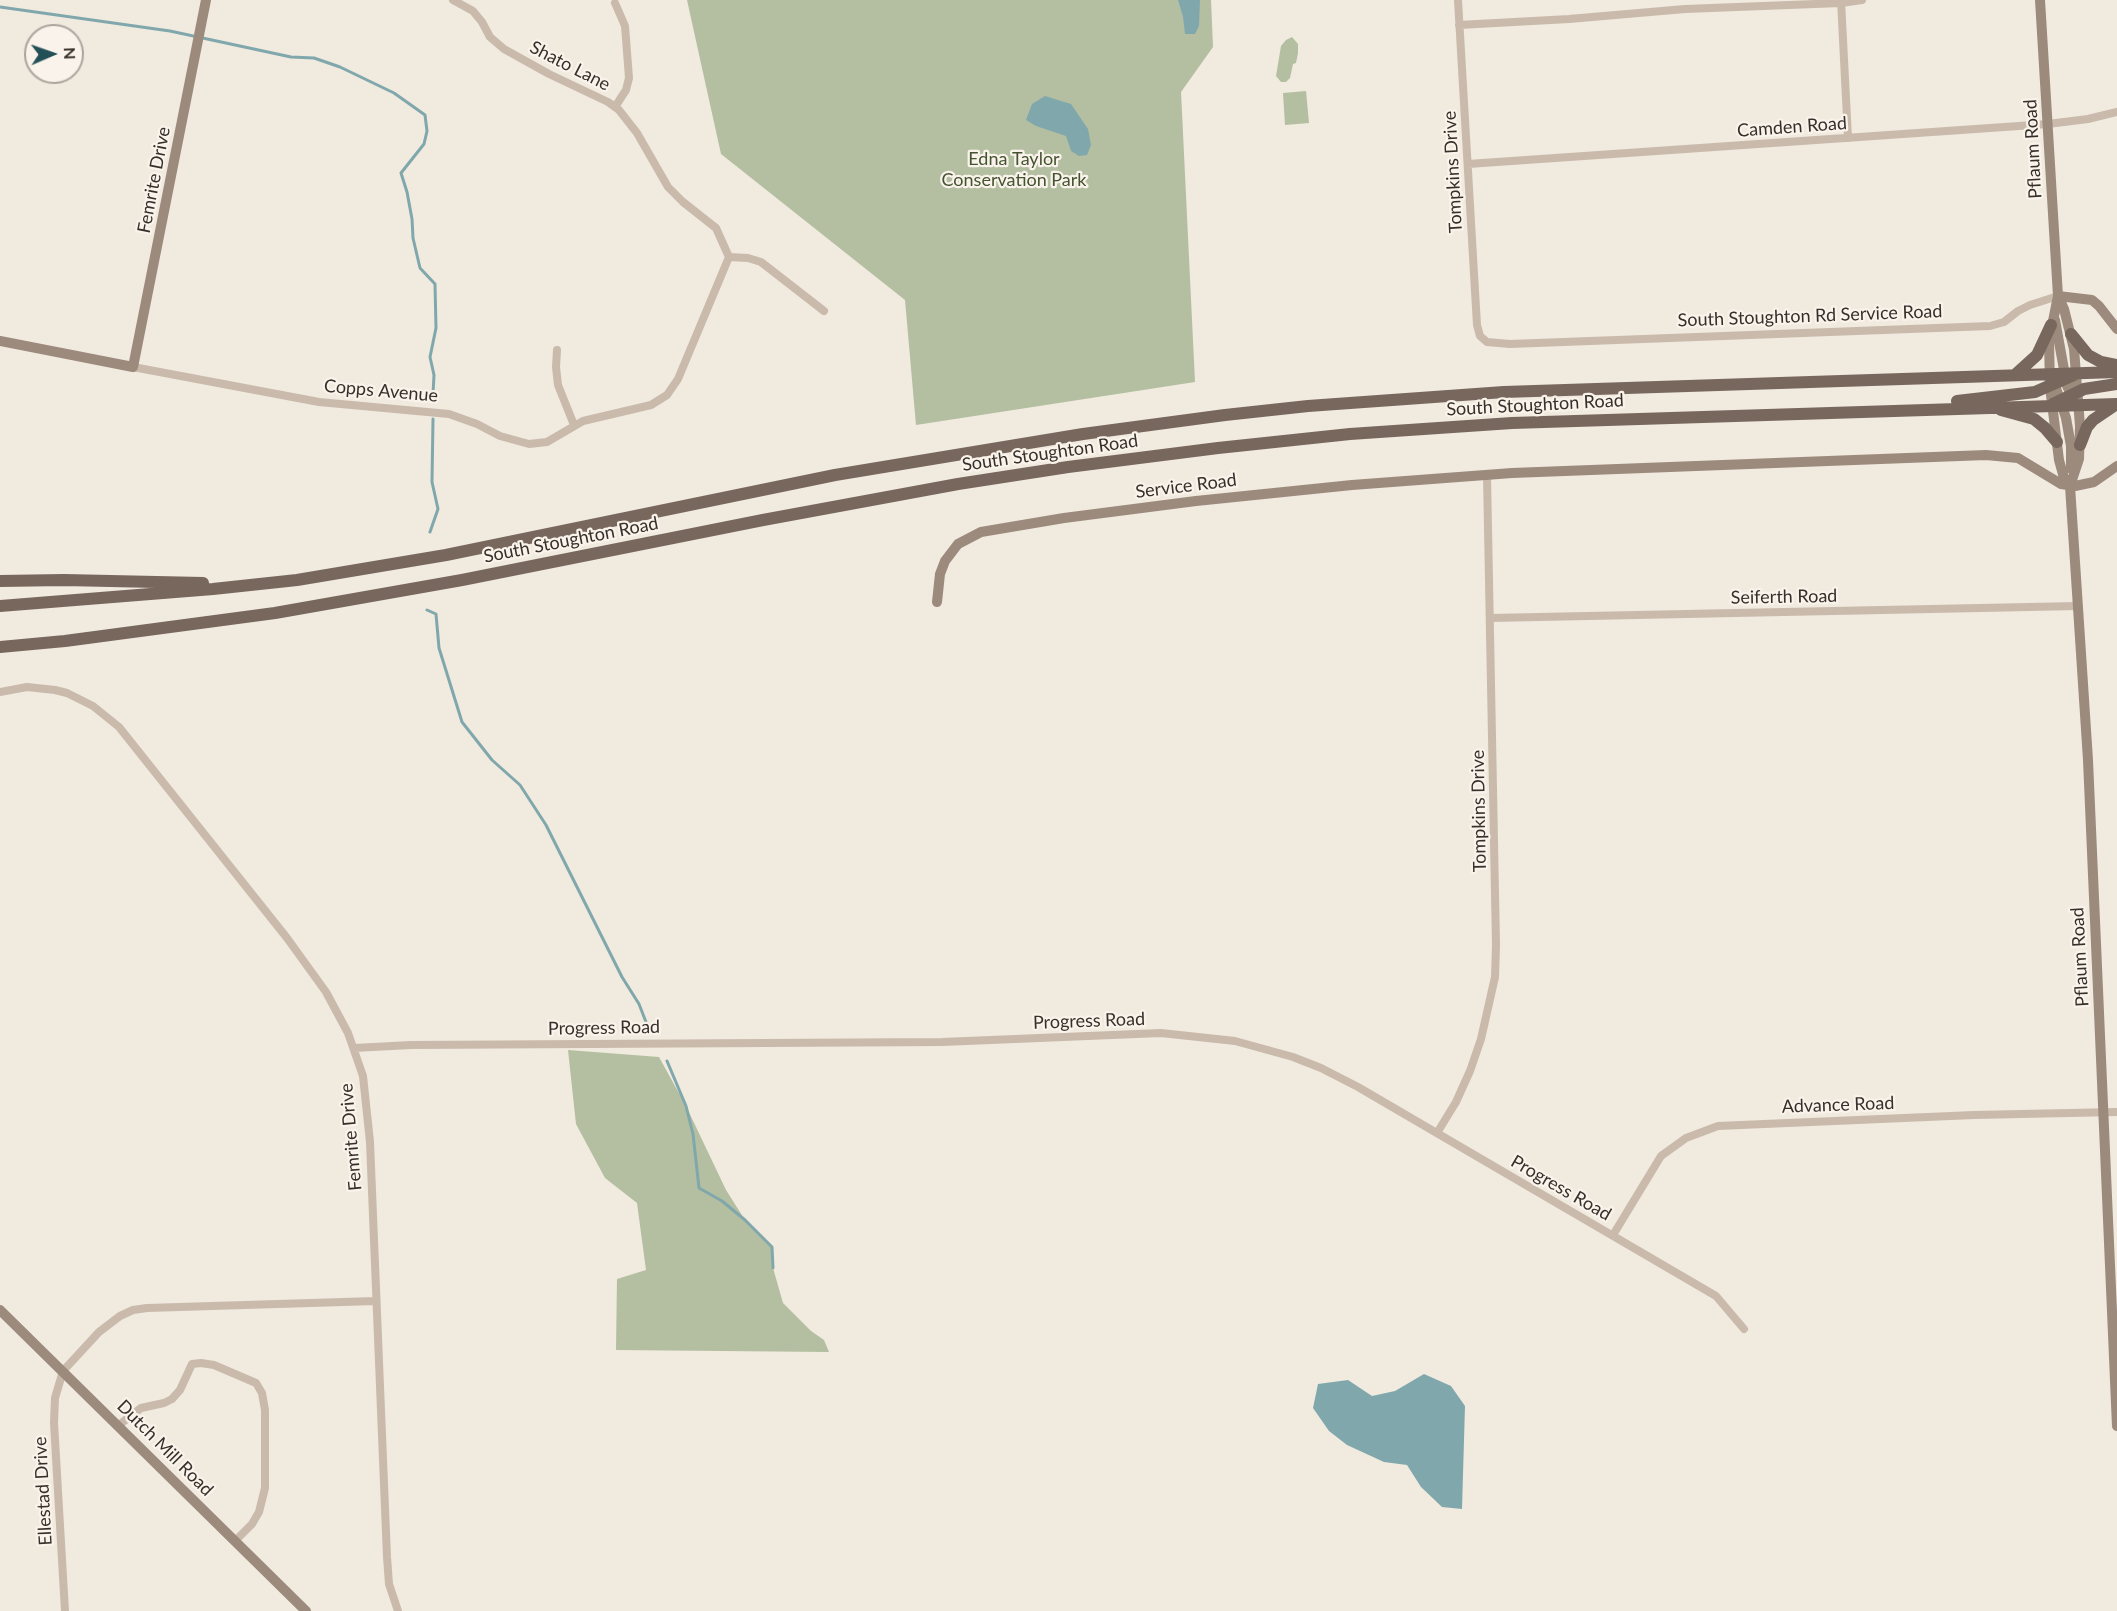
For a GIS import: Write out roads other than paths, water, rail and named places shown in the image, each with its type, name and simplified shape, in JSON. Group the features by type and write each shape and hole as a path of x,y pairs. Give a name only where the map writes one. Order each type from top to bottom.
{"main road":[{"path":"2016,374 2037,355 2050,326"},
{"path":"2071,334 2088,355 2101,362 2117,365"},
{"name":"South Stoughton Road","path":"0,606 297,580 409,562 857,471 1083,434 1308,406 1482,393 2016,374 2060,379 2117,372"},
{"path":"1897,410 1989,396 2035,392 2060,379"},
{"path":"2065,399 2117,384"},
{"name":"South Stoughton Road","path":"0,646 65,641 276,613 462,580 924,490 1068,467 1218,448 1442,427 1995,406 2065,399 2079,404 2117,404"},
{"path":"2080,446 2087,427 2093,420 2117,404"},
{"path":"1995,406 2004,411 2034,419 2057,441"},
{"path":"0,581 144,581 202,583 228,587"},
{"path":"0,614 25,604"}],"street":[{"name":"Femrite Drive","path":"133,367 206,0"},
{"name":"Shato Lane","path":"453,0 473,10 490,37 504,49 615,107 637,133 668,187 716,228 729,257"},
{"name":"Tompkins Drive","path":"1458,0 1477,325 1480,336 1484,340"},
{"path":"1459,25 1569,19 1684,9 1862,0"},
{"name":"Pflaum Road","path":"2040,0 2058,296 2050,326 2049,347 2065,399 2057,441 2062,474 2070,486"},
{"path":"1841,1 1848,138"},
{"path":"615,3 625,26 629,78 626,90 615,107"},
{"name":"Camden Road","path":"1468,164 2048,124 2117,112"},
{"path":"729,257 747,258 760,262 824,311"},
{"name":"Copps Avenue","path":"0,341 319,402 449,414 477,424 500,436 529,444 547,442 583,421 644,407 667,395 678,379 729,257"},
{"path":"2058,296 2055,325 2060,379"},
{"name":"Pflaum Road","path":"2058,296 2071,334 2060,379 2065,399"},
{"name":"South Stoughton Rd Service Road","path":"1484,340 1490,343 1510,344 1979,327 2004,322 2030,305 2058,296 2092,300 2117,328"},
{"path":"557,350 558,385 574,425"},
{"path":"2065,399 2072,446 2070,486"},
{"name":"Pflaum Road","path":"2079,404 2080,446 2078,464 2070,486 2088,760 2117,1426"},
{"path":"1487,476 1998,454 2021,459 2055,481 2070,486 2094,482 2117,466"},
{"name":"Tompkins Drive","path":"1437,1133 1456,1102 1470,1071 1481,1039 1495,977 1487,476"},
{"name":"Service Road","path":"936,603 940,574 945,561 958,544 981,532 1196,501 1352,485 1487,476"},
{"name":"Seiferth Road","path":"1490,618 2078,606"},
{"name":"Femrite Drive","path":"0,692 27,687 68,693 93,706 119,727 287,938 333,1003 354,1048 363,1076 370,1142 387,1557 389,1584 398,1611"},
{"name":"Progress Road","path":"354,1048 411,1045 942,1041 1112,1034 1177,1034 1235,1041 1293,1057 1358,1087 1716,1296 1744,1329"},
{"name":"Advance Road","path":"1613,1234 1661,1156 1686,1138 1719,1126 1967,1115 2117,1112"},
{"path":"63,1371 99,1332 120,1316 133,1310 376,1302"},
{"name":"Dutch Mill Road","path":"0,1310 306,1611"},
{"path":"119,1425 141,1408 172,1399 180,1390 192,1364 214,1365 256,1383 262,1393 265,1410 265,1488 256,1518 235,1541"},
{"name":"Ellestad Drive","path":"63,1371 55,1398 54,1423 65,1611"}],"water":[{"path":"1178,0 1200,0 1199,26 1195,34 1185,34"},
{"path":"1045,96 1071,104 1088,129 1091,145 1087,155 1079,156 1071,151 1066,136 1036,126 1026,120 1032,104"},
{"path":"1424,1374 1451,1386 1465,1406 1462,1509 1442,1507 1421,1487 1407,1465 1384,1462 1347,1445 1329,1431 1313,1408 1318,1384 1348,1380 1372,1396 1395,1391"}],"waterway":[{"path":"0,7 170,31 291,57 314,58 340,67 394,93 425,115 427,131 424,144 401,173 407,192 413,238 420,268 435,284 436,328 430,357 434,375 433,394"},
{"path":"430,532 438,509 432,482 433,419"},
{"path":"427,610 436,614 439,648 462,722 492,760 520,785 546,825 622,977 639,1004 646,1022"},
{"path":"667,1061 686,1106 693,1134 699,1188 722,1201 772,1247 773,1268"}],"park label":[{"name":"Edna Taylor Conservation Park","path":"1014,169"}]}
